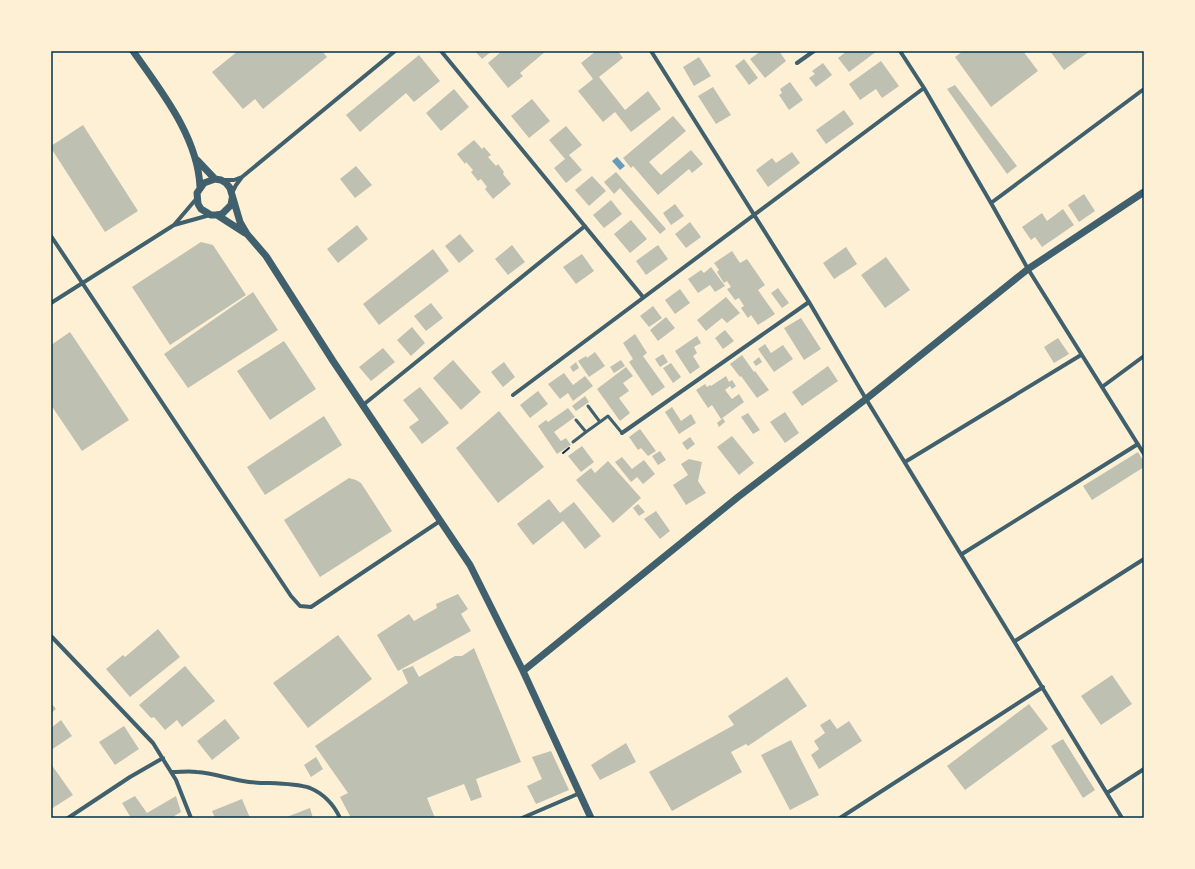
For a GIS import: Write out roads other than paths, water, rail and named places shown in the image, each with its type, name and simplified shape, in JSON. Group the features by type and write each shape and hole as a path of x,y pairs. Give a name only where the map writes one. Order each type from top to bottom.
{"street":[{"path":"51,303 174,225 197,198 200,187 200,176 186,133 160,90 133,51"},
{"path":"174,225 214,215 227,210 231,205 232,196 236,185 242,177 395,51"},
{"path":"441,51 643,297"},
{"path":"651,51 809,302 866,399 1122,818"},
{"path":"797,63 814,51"},
{"path":"900,51 924,88 1028,269 1144,454"},
{"path":"513,395 924,88"},
{"path":"991,203 1144,89"},
{"path":"195,159 218,180 226,183 232,196 240,222 247,234 266,256 470,565 523,671 591,818"},
{"path":"200,187 204,183 218,180 234,180 242,177"},
{"path":"523,671 738,497 866,399 1028,269 1144,192"},
{"path":"197,198 201,209 247,234"},
{"path":"363,405 585,226"},
{"path":"51,236 291,596 300,606 311,607 440,521"},
{"path":"622,433 809,302"},
{"path":"905,462 1082,355"},
{"path":"1102,387 1144,356"},
{"path":"962,554 1138,444"},
{"path":"1015,641 1144,559"},
{"path":"51,636 152,743 172,772 191,818"},
{"path":"840,818 1043,687"},
{"path":"68,818 74,816 130,777 163,758"},
{"path":"1107,793 1144,770"},
{"path":"172,772 198,772 249,782 294,785 310,788 326,797 340,818"},
{"path":"522,818 580,793"}],"lane":[{"path":"588,406 600,422"},
{"path":"573,442 608,416 622,433"},
{"path":"576,420 586,432"}],"water":[{"path":"617,157 625,166 620,170 612,161"}]}
